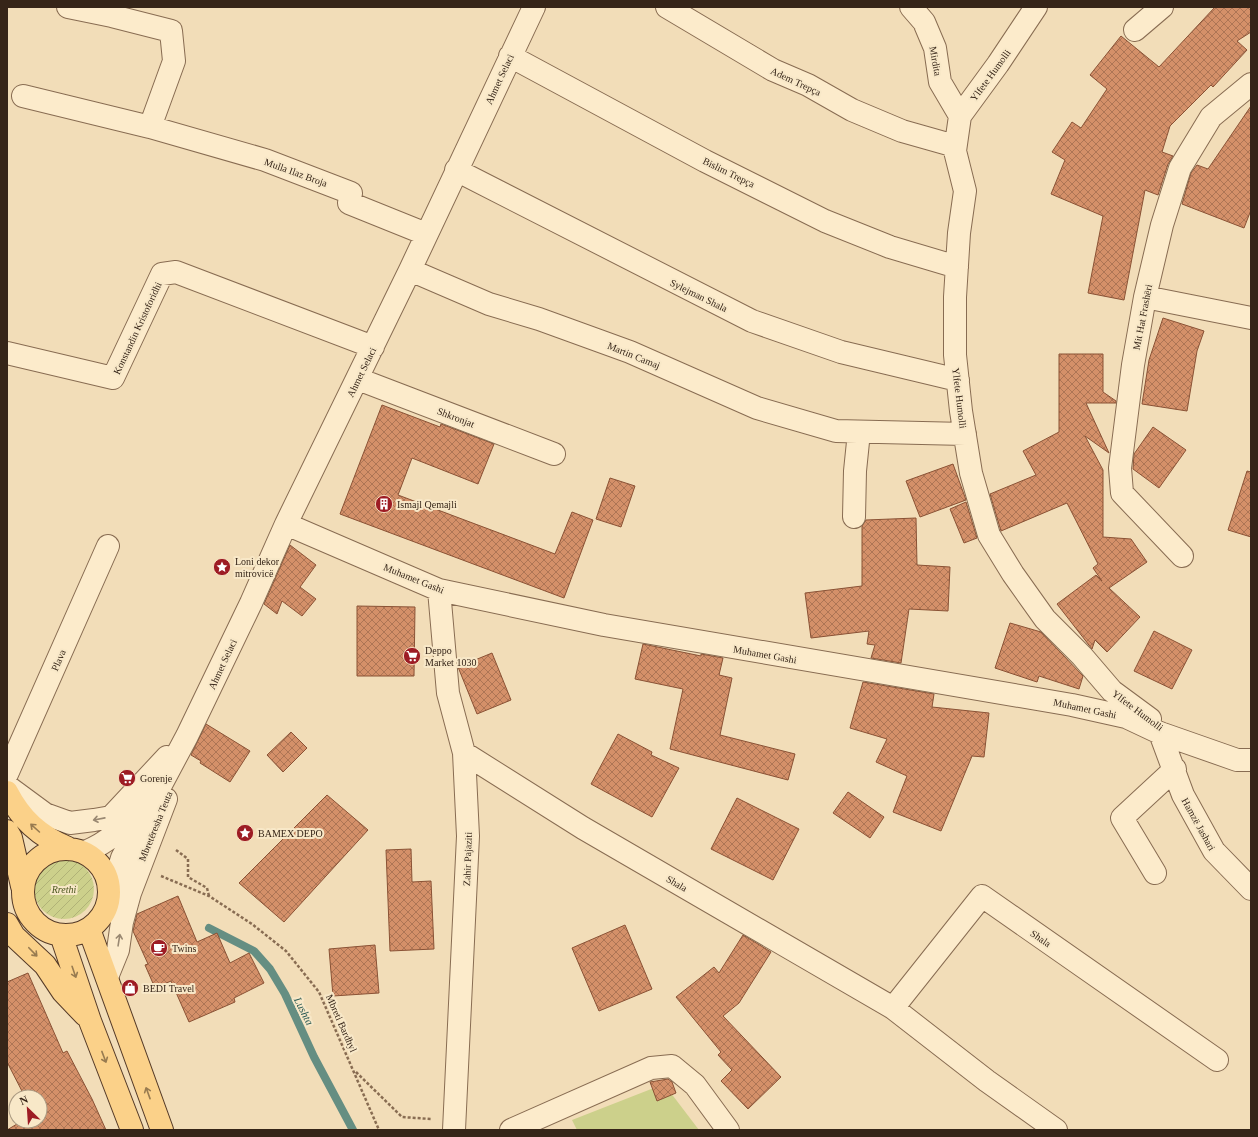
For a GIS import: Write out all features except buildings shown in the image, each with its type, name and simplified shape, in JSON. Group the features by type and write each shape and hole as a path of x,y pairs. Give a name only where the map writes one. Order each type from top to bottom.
{"main road":[{"path":"7,792 16,809 35,829 51,841 94,858 102,867 107,877 109,900 105,911 98,921 89,929 75,934 61,935 48,932 32,918 28,913 23,900 22,886 11,838 7,831"},
{"path":"22,886 26,873 33,862 43,855 55,850 76,850"},
{"path":"7,924 14,936 45,964 63,992 90,1021"},
{"path":"89,929 162,1130"},
{"path":"61,935 90,1021 132,1130"}],"street":[{"path":"68,7 112,16 171,32 174,61 150,127"},
{"name":"Adem Trepça","path":"667,7 773,70 808,84 852,110 902,131 955,146"},
{"name":"Mirdita","path":"912,7 924,22 936,48 940,82 960,116"},
{"name":"Ylfete Humolli","path":"1036,7 998,64 960,116 955,146 966,191 959,233 955,355 971,473 989,535 1013,574 1045,619 1082,656 1112,691 1168,735"},
{"path":"1135,30 1162,7"},
{"name":"Ahmet Selaci","path":"109,900 122,858 187,736 251,603 286,524 410,270 510,56 527,9"},
{"name":"Bislim Trepça","path":"510,56 705,161 824,221 890,247 957,267"},
{"name":"Mit Hat Frashëri","path":"1182,556 1122,493 1120,468 1133,365 1145,297 1162,225 1180,168 1211,117 1251,84"},
{"name":"Mulla Ilaz Broja","path":"23,96 150,127 265,160 351,193 349,203 426,234"},
{"name":"Sylejman Shala","path":"456,170 752,321 841,352 958,380"},
{"name":"Martin Camaj","path":"410,270 489,304 540,319 630,352 757,408 836,431 965,434"},
{"name":"Konstandin Kristoforidhi","path":"7,353 113,378 162,274 176,272 373,347"},
{"path":"1145,297 1251,318"},
{"name":"Shkronjat","path":"358,379 554,454"},
{"path":"854,517 855,471 859,432"},
{"name":"Muhamet Gashi","path":"286,524 439,590 612,627 1072,705 1126,717 1168,735 1237,760 1251,760"},
{"name":"Plava","path":"7,774 108,546"},
{"name":"Zahir Pajaziti","path":"439,590 448,693 464,753 468,836 454,1130"},
{"name":"Hamzë Jashari","path":"1168,735 1175,770 1183,796 1214,851 1251,889"},
{"path":"7,786 45,814 70,823 111,817 187,736"},
{"name":"Ahmet Selaci","path":"76,850 115,835 187,736"},
{"name":"Mbretëresha Teuta","path":"107,977 118,950 122,922 138,866 156,829 187,736"},
{"name":"Shala","path":"464,753 583,828 893,1008 987,1081 1056,1130"},
{"path":"1155,873 1122,818 1175,770"},
{"name":"Shala","path":"893,1008 982,896 1217,1060"},
{"path":"511,1130 651,1068 672,1066 695,1085 728,1130"}],"path":[{"path":"176,850 188,859 188,877 207,888 209,896"},
{"path":"138,866 209,896"},
{"name":"Mbreti Bardhyl","path":"209,896 252,924 286,951 319,992 379,1130"},
{"path":"354,1070 402,1117 433,1120"}],"green space":[{"name":"Rrethi","path":"64,859 81,864 89,872 94,889 89,906 81,914 64,919 47,914 39,906 34,889 39,872 47,864"},
{"path":"664,1084 699,1130 577,1130 572,1120"}],"waterway":[{"name":"Lushta","path":"209,928 254,951 270,969 285,994 314,1057 353,1130"}],"place":[{"name":"Ismajl Qemajli","path":"384,504"},
{"name":"Loni dekor mitrovicë","path":"222,567"},
{"name":"Deppo Market 1030","path":"412,656"},
{"name":"Gorenje","path":"127,778"},
{"name":"BAMEX DEPO","path":"245,833"},
{"name":"Twins","path":"159,948"},
{"name":"BEDI Travel","path":"130,988"}]}
